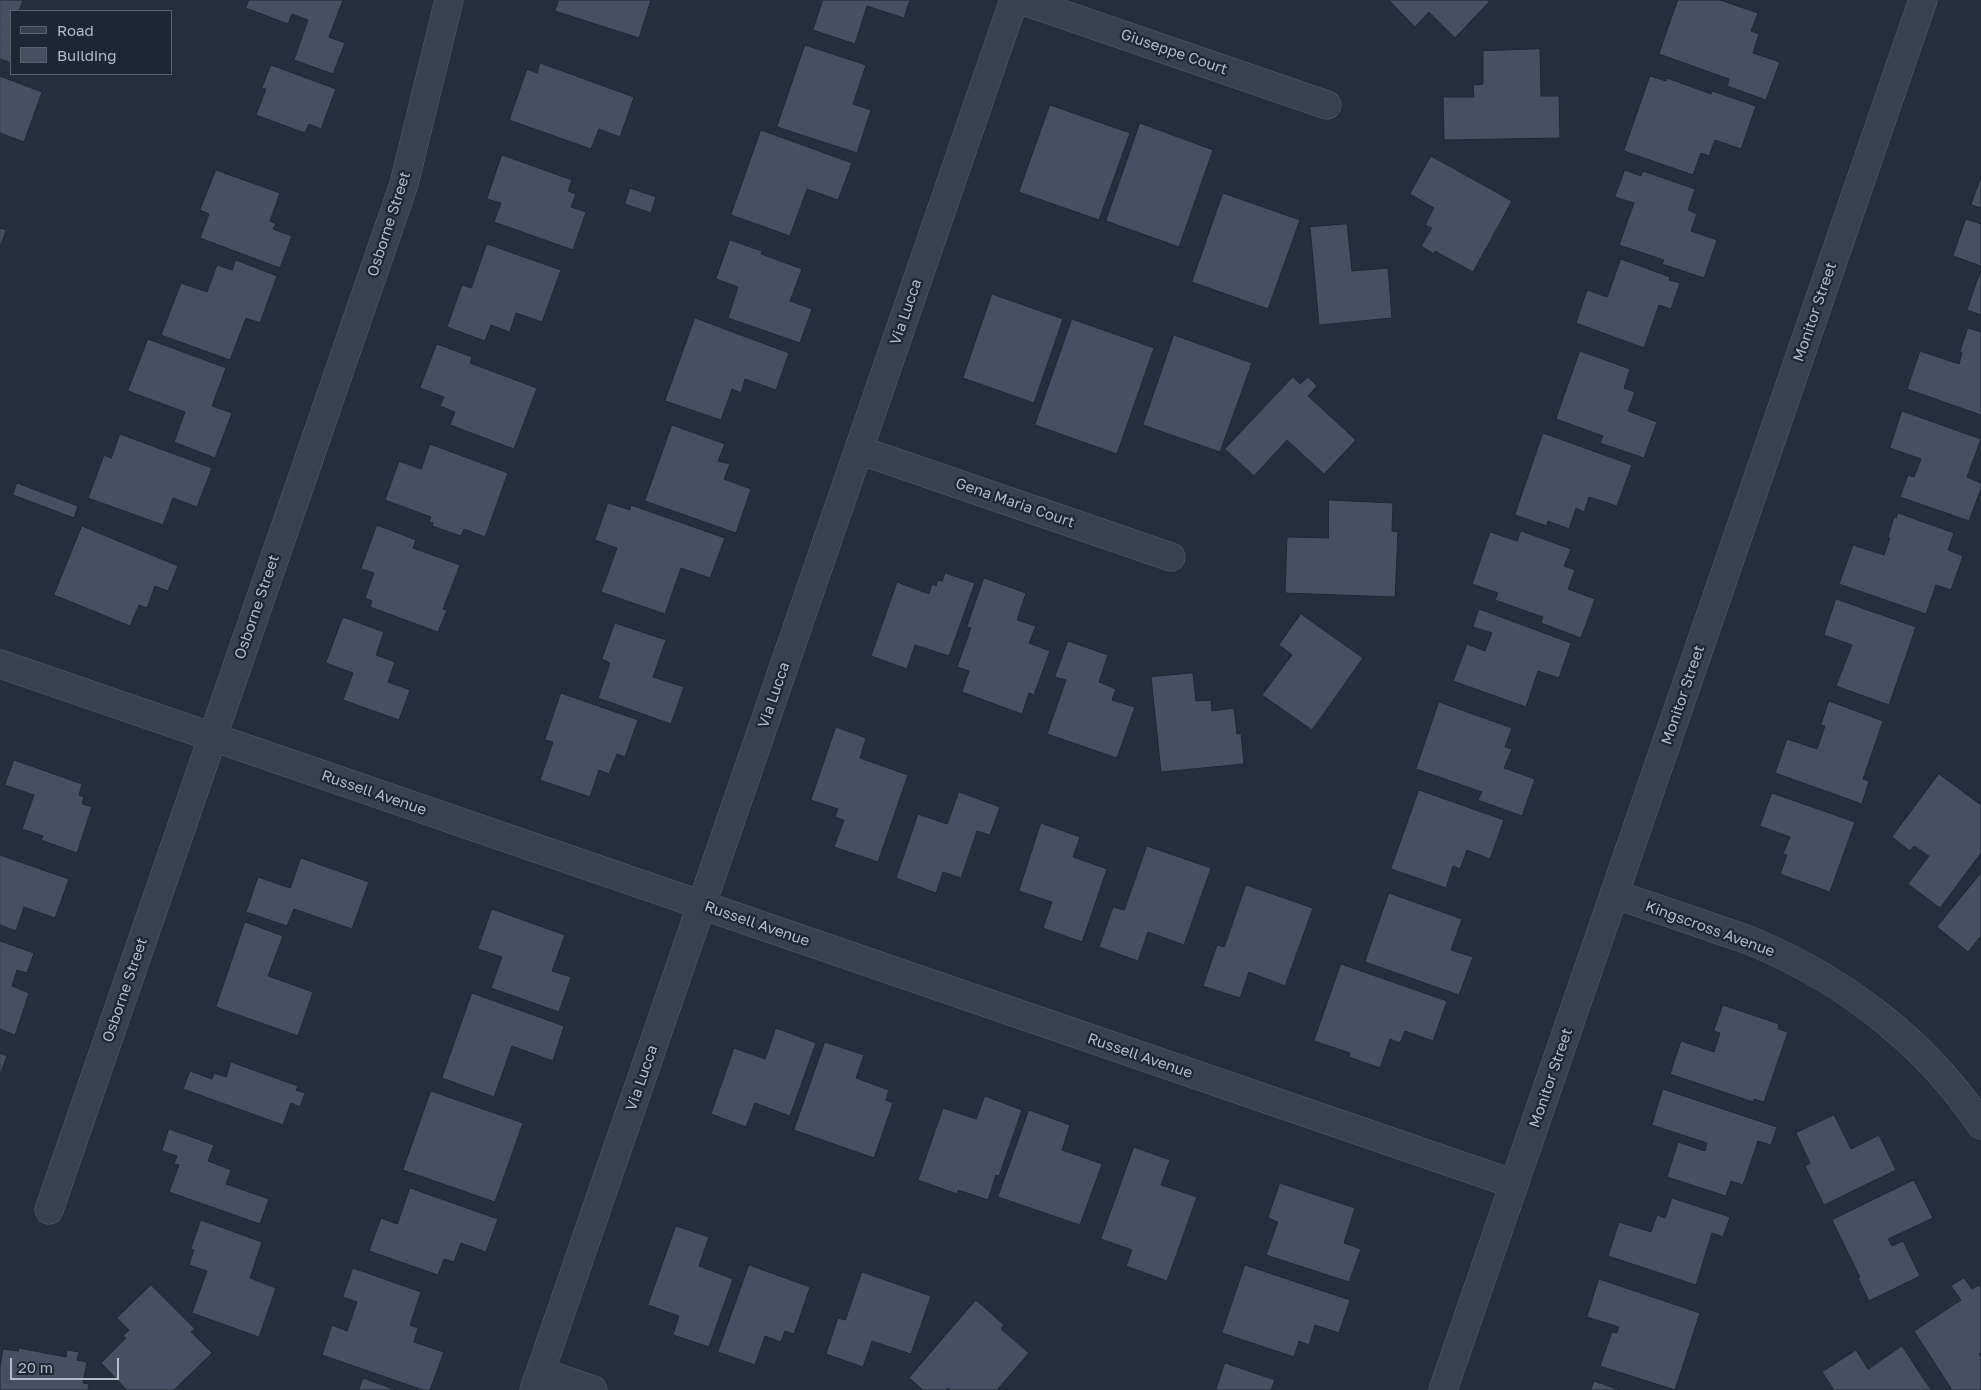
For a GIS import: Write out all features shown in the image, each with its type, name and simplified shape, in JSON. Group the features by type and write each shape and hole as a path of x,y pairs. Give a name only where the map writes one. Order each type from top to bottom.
{"street":[{"name":"Osborne Street","path":"49,1210 404,184 449,0"},
{"name":"Via Lucca","path":"538,1381 1014,0"},
{"name":"Giuseppe Court","path":"1021,0 1327,105"},
{"name":"Monitor Street","path":"1443,1390 1922,0"},
{"name":"Gena Maria Court","path":"859,450 1171,557"},
{"name":"Russell Avenue","path":"0,664 1514,1184"},
{"name":"Kingscross Avenue","path":"1614,894 1757,943 1820,974 1877,1013 1917,1048 1964,1099 1981,1125"},
{"path":"538,1381 593,1390"}],"building":[{"path":"0,0 23,0 19,10 10,10 10,63 0,59"},
{"path":"249,0 343,0 329,37 345,43 333,74 294,60 308,20 292,14 288,24 246,8"},
{"path":"559,0 651,0 639,38 555,11"},
{"path":"823,0 910,0 904,18 867,6 855,44 813,30"},
{"path":"1389,0 1487,0 1489,2 1455,38 1429,12 1415,27"},
{"path":"1678,0 1720,0 1758,13 1751,31 1759,34 1753,53 1780,62 1766,100 1727,86 1729,79 1659,54"},
{"path":"805,45 866,65 853,104 871,110 857,153 777,127"},
{"path":"1540,49 1541,96 1559,96 1560,138 1444,140 1443,97 1474,97 1473,85 1483,84 1483,51"},
{"path":"540,63 634,97 620,137 599,129 591,149 509,120 527,69 537,73"},
{"path":"271,65 336,89 321,129 309,124 305,133 256,115 266,89 262,88"},
{"path":"0,76 42,92 24,142 0,133"},
{"path":"1650,76 1666,81 1667,78 1711,94 1712,91 1756,106 1741,149 1715,140 1709,156 1701,153 1693,175 1624,151"},
{"path":"1050,105 1130,133 1099,220 1019,192"},
{"path":"1140,123 1213,150 1179,247 1106,221"},
{"path":"761,130 852,163 838,200 807,189 790,236 731,215"},
{"path":"502,155 572,180 568,191 576,194 571,207 586,212 573,250 494,222 501,203 487,199"},
{"path":"1431,156 1512,201 1473,272 1435,251 1434,254 1421,246 1432,228 1425,225 1434,208 1410,194"},
{"path":"216,170 280,193 270,221 276,224 273,229 292,236 280,268 200,238 209,214 200,210"},
{"path":"1625,170 1641,176 1643,171 1695,189 1688,210 1697,214 1691,231 1717,240 1704,278 1662,264 1664,260 1619,245 1634,203 1615,197"},
{"path":"1981,177 1981,208 1971,205"},
{"path":"630,188 656,197 651,213 625,204"},
{"path":"1223,193 1300,220 1268,309 1192,282"},
{"path":"1966,219 1981,224 1981,266 1953,256"},
{"path":"1347,224 1352,271 1388,268 1392,318 1319,325 1310,227"},
{"path":"0,228 6,230 0,248"},
{"path":"730,240 762,251 761,254 802,269 790,301 812,309 800,343 728,318 738,287 716,279"},
{"path":"487,244 561,270 542,322 516,313 510,332 491,325 485,341 447,327 462,285 471,288"},
{"path":"1621,259 1670,277 1669,280 1680,283 1671,309 1659,305 1644,348 1576,323 1587,290 1607,297"},
{"path":"236,260 277,276 260,323 246,318 230,360 161,335 181,283 207,292 217,265 232,270"},
{"path":"1981,270 1981,315 1967,310"},
{"path":"992,294 1063,319 1034,403 963,378"},
{"path":"695,318 789,353 776,390 745,379 741,393 732,389 721,420 665,401"},
{"path":"1072,319 1154,348 1117,454 1035,425"},
{"path":"1968,328 1981,332 1981,415 1907,389 1920,351 1959,364 1962,353 1960,352"},
{"path":"1174,335 1252,363 1220,452 1143,425"},
{"path":"148,339 226,368 212,406 232,413 215,458 174,442 185,412 128,391"},
{"path":"437,344 472,357 470,363 537,388 514,449 450,425 455,412 440,406 444,397 420,388"},
{"path":"1580,351 1630,369 1624,388 1635,392 1628,411 1657,422 1644,458 1600,443 1603,436 1556,419"},
{"path":"1293,377 1300,384 1308,377 1317,386 1308,396 1356,440 1324,474 1287,440 1254,476 1225,449"},
{"path":"1902,411 1981,439 1967,477 1981,483 1981,489 1969,521 1900,497 1908,475 1914,477 1921,459 1890,448"},
{"path":"672,425 725,444 718,461 730,464 724,479 751,489 736,533 645,501"},
{"path":"1543,433 1632,465 1617,506 1589,497 1584,512 1576,508 1569,529 1548,521 1547,526 1515,515"},
{"path":"120,434 212,468 197,507 173,498 163,525 88,498 104,455 111,458"},
{"path":"430,444 508,473 485,537 464,529 461,536 432,526 433,523 429,522 431,517 385,500 399,461 421,469"},
{"path":"17,483 78,506 74,518 13,495"},
{"path":"1329,500 1393,503 1392,531 1398,532 1395,597 1285,593 1287,537 1328,538"},
{"path":"608,503 630,510 631,505 725,538 710,578 681,568 665,614 601,592 617,548 595,540"},
{"path":"1898,513 1954,533 1948,550 1963,556 1951,590 1936,585 1926,614 1839,584 1853,545 1884,555 1894,517 1896,518"},
{"path":"377,525 416,540 413,548 460,565 443,609 447,610 438,632 370,607 372,601 365,598 374,573 361,569"},
{"path":"82,526 178,566 168,591 155,586 147,608 139,605 130,626 54,595"},
{"path":"1521,531 1571,549 1564,566 1575,570 1568,589 1595,599 1581,638 1541,623 1543,617 1495,600 1498,593 1472,584 1490,532 1517,541"},
{"path":"945,573 975,583 949,656 915,645 907,669 871,656 897,582 929,594 932,584 936,586 938,580 942,581"},
{"path":"984,578 1026,593 1017,620 1036,626 1029,643 1050,651 1034,695 1029,693 1022,714 962,692 969,671 957,667 971,628 967,627"},
{"path":"1836,599 1916,627 1889,705 1836,686 1852,645 1824,635"},
{"path":"1479,609 1571,643 1559,678 1538,671 1526,707 1453,681 1467,644 1485,651 1492,633 1473,627"},
{"path":"1301,614 1363,658 1312,730 1262,695 1292,655 1279,645"},
{"path":"343,617 384,632 376,655 395,662 388,682 410,690 399,720 343,700 353,673 326,663"},
{"path":"615,623 666,640 653,677 684,687 671,724 598,698 610,663 602,659"},
{"path":"1068,641 1108,655 1099,682 1116,689 1112,700 1135,707 1117,758 1047,734 1066,680 1055,677"},
{"path":"1193,673 1196,701 1211,700 1212,711 1234,708 1237,734 1241,733 1244,764 1161,772 1151,677"},
{"path":"561,693 638,720 625,757 617,754 609,774 599,770 590,797 540,780 553,742 545,740"},
{"path":"1829,701 1883,721 1863,779 1869,781 1862,804 1775,773 1787,739 1817,749 1825,726 1821,725"},
{"path":"1439,702 1512,728 1505,747 1512,749 1504,768 1535,779 1522,816 1478,800 1482,792 1416,769"},
{"path":"836,727 866,738 860,758 908,775 878,862 834,847 844,820 835,817 838,809 811,800"},
{"path":"14,760 82,784 79,795 84,797 82,804 92,807 77,853 41,840 43,836 22,829 34,795 5,785"},
{"path":"1939,774 1981,805 1981,853 1940,908 1908,884 1929,856 1914,846 1910,851 1892,837"},
{"path":"1419,790 1504,820 1490,859 1467,850 1460,869 1453,866 1446,888 1391,869"},
{"path":"959,792 1000,807 990,835 977,831 961,878 943,872 936,893 896,878 918,814 947,824"},
{"path":"1772,793 1855,822 1830,892 1780,874 1787,855 1783,854 1790,837 1760,826"},
{"path":"1041,823 1080,837 1073,857 1107,869 1082,942 1043,928 1052,902 1019,891"},
{"path":"1147,846 1211,868 1184,945 1148,932 1138,961 1099,947 1113,907 1124,910"},
{"path":"0,855 69,879 55,918 24,907 16,931 0,925"},
{"path":"301,858 369,882 352,929 294,909 287,926 246,912 258,877 290,888"},
{"path":"1981,873 1981,936 1968,952 1937,927"},
{"path":"1246,885 1313,908 1285,986 1249,972 1240,998 1203,986 1217,945 1224,947"},
{"path":"1389,893 1462,919 1451,950 1473,957 1459,995 1365,962"},
{"path":"492,909 565,935 552,971 571,977 559,1012 491,988 502,957 478,949"},
{"path":"245,922 283,936 268,976 313,992 298,1036 216,1007"},
{"path":"0,941 34,953 27,973 17,970 12,986 29,993 15,1035 0,1029"},
{"path":"1341,964 1447,1001 1433,1041 1405,1031 1400,1043 1390,1039 1380,1068 1349,1057 1350,1053 1314,1041"},
{"path":"472,993 564,1026 553,1061 512,1046 494,1097 442,1078"},
{"path":"1723,1005 1779,1024 1778,1029 1788,1032 1764,1102 1754,1099 1753,1102 1670,1074 1681,1041 1714,1052 1720,1033 1714,1031"},
{"path":"776,1028 816,1043 790,1116 755,1103 746,1127 711,1114 734,1048 765,1059"},
{"path":"825,1042 864,1055 856,1078 889,1090 886,1100 893,1103 874,1158 794,1130"},
{"path":"0,1053 7,1056 0,1075"},
{"path":"231,1062 298,1086 296,1090 305,1093 300,1107 291,1103 283,1125 183,1089 190,1071 212,1079 214,1073 226,1077"},
{"path":"1663,1089 1777,1127 1771,1145 1758,1141 1743,1185 1731,1181 1726,1196 1667,1177 1678,1142 1705,1151 1707,1143 1652,1125"},
{"path":"431,1091 523,1123 495,1202 403,1170"},
{"path":"985,1096 1022,1110 999,1176 996,1175 988,1200 958,1190 957,1194 918,1180 943,1108 976,1119"},
{"path":"1029,1110 1070,1125 1062,1150 1102,1164 1080,1225 998,1197"},
{"path":"1834,1115 1851,1149 1879,1135 1896,1170 1824,1205 1805,1166 1810,1163 1796,1133"},
{"path":"169,1129 214,1145 208,1161 231,1170 226,1184 269,1199 260,1224 169,1192 179,1165 174,1164 177,1156 162,1151"},
{"path":"1134,1147 1170,1160 1161,1185 1197,1197 1167,1281 1126,1266 1132,1250 1101,1239"},
{"path":"1914,1180 1933,1218 1888,1239 1892,1246 1903,1241 1920,1276 1869,1301 1858,1278 1860,1277 1832,1220"},
{"path":"1280,1183 1355,1208 1344,1243 1361,1249 1349,1282 1266,1255 1278,1222 1268,1218"},
{"path":"410,1188 498,1219 486,1252 461,1243 454,1262 444,1259 438,1275 369,1251 381,1218 397,1224"},
{"path":"1672,1198 1730,1217 1723,1237 1712,1233 1696,1285 1608,1256 1619,1222 1651,1232 1657,1215 1665,1218"},
{"path":"201,1220 262,1242 250,1278 276,1288 259,1337 192,1313 207,1271 189,1265 194,1250 191,1249"},
{"path":"676,1226 709,1237 699,1266 733,1279 709,1347 673,1335 679,1316 648,1305"},
{"path":"749,1265 810,1287 794,1334 785,1331 781,1342 765,1336 755,1365 718,1352"},
{"path":"1245,1265 1350,1300 1339,1333 1315,1325 1309,1345 1299,1341 1294,1357 1222,1333"},
{"path":"353,1268 421,1292 410,1325 418,1328 414,1342 444,1352 430,1390 423,1390 322,1355 332,1325 347,1331 357,1302 343,1297"},
{"path":"862,1272 931,1296 911,1354 872,1341 863,1367 826,1354 838,1318 845,1320"},
{"path":"1964,1278 1972,1289 1979,1285 1981,1288 1981,1353 1979,1354 1981,1357 1981,1390 1952,1390 1914,1331 1961,1300 1951,1286"},
{"path":"1599,1279 1700,1313 1675,1390 1600,1366 1612,1332 1617,1333 1619,1327 1587,1317"},
{"path":"151,1285 195,1329 191,1332 212,1353 174,1390 127,1390 101,1363 126,1338 123,1336 129,1330 117,1318"},
{"path":"976,1300 1004,1325 1001,1329 1029,1353 997,1390 950,1390 948,1388 946,1390 923,1390 909,1378"},
{"path":"1902,1346 1931,1390 1834,1390 1822,1372 1856,1350 1868,1369"},
{"path":"19,1348 66,1357 67,1350 79,1352 77,1360 87,1362 83,1383 89,1384 88,1390 0,1390 0,1366 3,1349 18,1351"},
{"path":"1225,1363 1275,1380 1271,1390 1216,1390"},
{"path":"363,1378 396,1390 359,1390"},
{"path":"1594,1381 1620,1390 1591,1390"}]}
